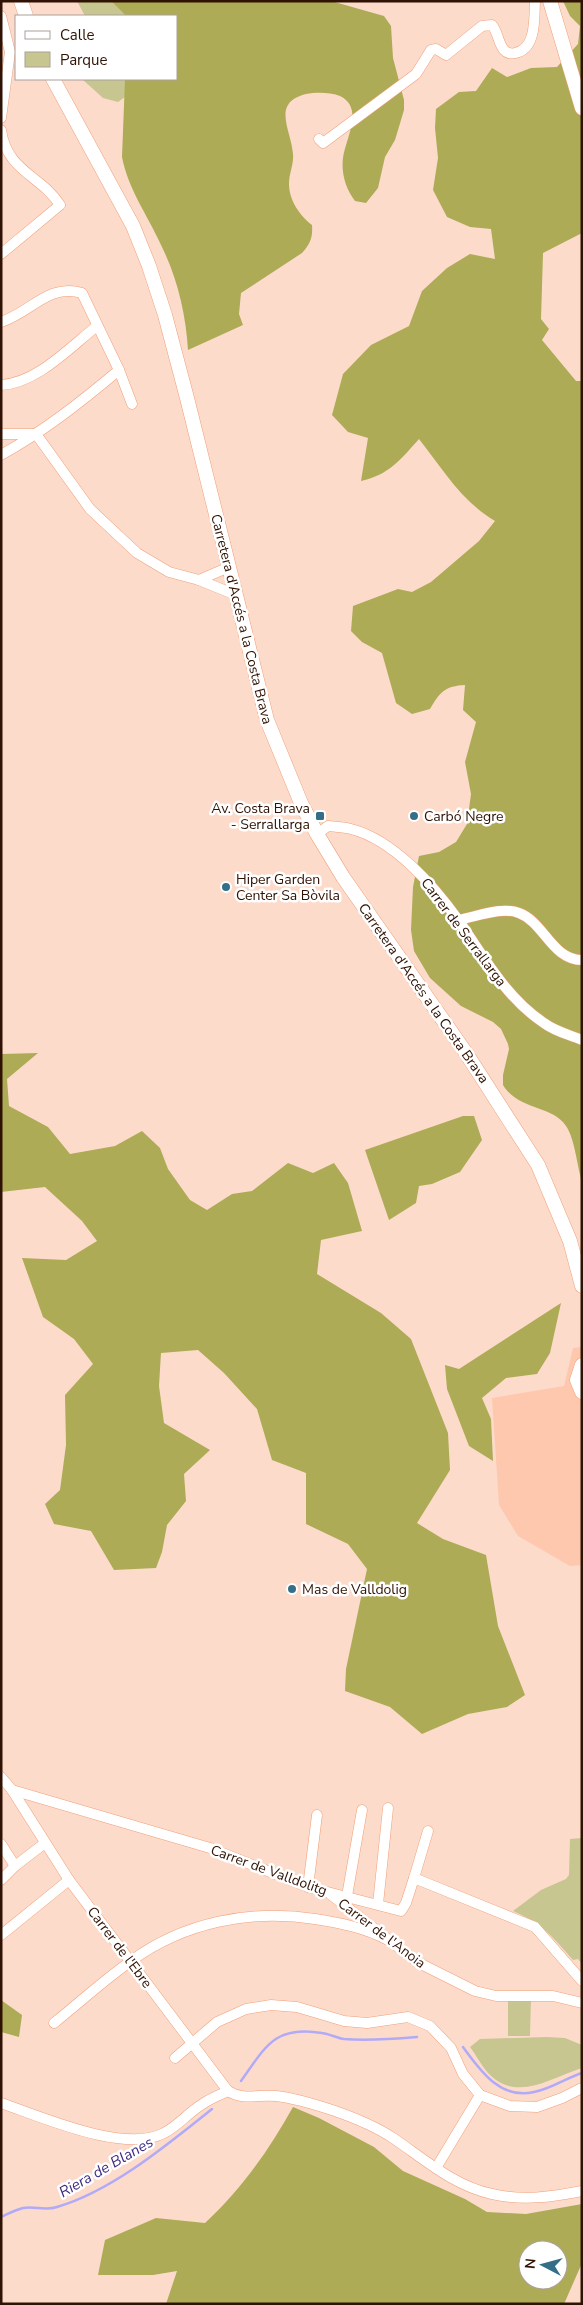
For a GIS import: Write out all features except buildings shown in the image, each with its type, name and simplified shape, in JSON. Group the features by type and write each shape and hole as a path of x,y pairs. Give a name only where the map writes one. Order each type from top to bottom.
{"main road":[{"path":"21,1 26,15"},
{"path":"550,1 582,108"},
{"name":"Carretera d'Accés a la Costa Brava","path":"54,80 133,226 149,266 182,379 266,720 301,803 343,877 505,1110 538,1165 570,1241 582,1286"},
{"path":"582,1365 577,1376 582,1392"}],"street":[{"path":"319,139 323,143 416,74 431,50 436,49 446,55 482,26 492,25 503,49 507,52 517,53 522,50 532,38 535,1"},
{"path":"1,16 13,63 1,118"},
{"path":"1,130 3,144 11,159 28,176 53,195 60,205 1,254"},
{"path":"1,322 52,294 69,289 82,293 119,370 132,404"},
{"path":"1,385 24,381 36,375 97,326"},
{"path":"1,455 71,410 119,370"},
{"path":"1,434 36,434"},
{"path":"36,434 90,509 137,553 168,572 199,580 236,595"},
{"path":"199,580 229,567"},
{"name":"Carrer de Serrallarga","path":"317,834 328,826 352,829 382,843 417,871 458,920 495,975 526,1008 544,1024 582,1040"},
{"path":"458,920 500,911 518,912 530,920 556,949 573,960 582,960"},
{"path":"1,1777 12,1790"},
{"name":"Carrer de l'Ebre","path":"12,1790 69,1880 192,2043 233,2094"},
{"name":"Carrer de Valldolitg","path":"12,1790 210,1848 308,1886 401,1911 406,1903 414,1878"},
{"path":"378,1904 388,1808"},
{"path":"347,1896 362,1810"},
{"path":"308,1886 318,1815"},
{"path":"428,1831 414,1878 535,1927 582,1980"},
{"path":"1,1880 15,1866 45,1843"},
{"path":"1,1844 15,1866"},
{"path":"1,1862 7,1861 15,1866"},
{"path":"1,1935 69,1880"},
{"name":"Carrer de l'Anoia","path":"328,1892 417,1962 475,1991 496,1996 553,1996 582,2003"},
{"path":"54,2023 131,1961 154,1946 220,1920 254,1915 294,1916 370,1930 388,1940"},
{"path":"175,2058 217,2022 246,2009 271,2005 297,2007 344,2021 367,2023 408,2017 430,2026 451,2048 463,2074 480,2095 510,2106 537,2107 582,2088"},
{"path":"1,2104 100,2136 127,2140 149,2139 165,2133 200,2105 233,2094 276,2096 333,2110 361,2121 391,2137 436,2168 467,2186 491,2194 520,2198 552,2197 582,2191"},
{"path":"436,2168 480,2095"}],"shaded area":[{"path":"111,1 331,1 384,16 391,26 393,58 404,100 404,110 395,140 385,157 378,188 366,203 355,201 347,186 343,170 343,158 352,125 352,116 351,108 347,101 340,96 323,93 306,94 295,98 286,110 287,126 293,154 289,190 296,207 312,225 310,240 302,253 241,293 239,314 243,325 188,350 183,309 172,270 129,180 122,157 125,80 178,80 178,15 125,15"},
{"path":"563,1 582,1 582,233 543,253 541,319 549,329 542,340 576,381 582,381 582,1182 574,1145 566,1126 553,1114 518,1099 503,1085 503,1075 509,1049 501,1029 493,1022 461,1006 430,978 414,951 411,930 413,887 419,856 439,852 456,842 467,824 471,794 465,762 476,722 463,710 465,685 452,687 444,691 430,709 412,714 396,703 382,653 362,642 351,631 353,606 398,589 412,592 431,582 479,541 495,521 462,494 419,439 394,465 379,475 361,481 368,438 348,432 332,415 343,374 371,345 409,326 422,291 447,268 470,254 495,259 491,229 470,227 447,217 433,190 438,158 435,128 436,109 459,92 476,91 492,68 507,77 531,68 557,67 578,44 580,26 570,16"},
{"path":"38,1053 7,1079 9,1106 48,1127 70,1154 115,1146 142,1131 160,1148 168,1169 190,1200 207,1210 232,1194 252,1191 288,1163 313,1173 334,1163 348,1183 362,1231 321,1240 317,1274 381,1313 411,1339 448,1433 450,1470 417,1523 443,1539 486,1555 498,1626 525,1695 507,1707 468,1714 422,1734 390,1707 345,1691 346,1669 367,1569 348,1544 306,1524 306,1473 272,1460 257,1409 224,1373 198,1350 161,1353 159,1386 164,1423 210,1450 184,1474 186,1501 167,1525 162,1552 156,1568 114,1570 91,1531 54,1524 45,1504 60,1490 66,1445 65,1395 93,1364 74,1339 43,1317 22,1258 66,1260 97,1241 82,1221 45,1187 1,1192 1,1054"},
{"path":"463,1116 474,1116 482,1140 460,1172 432,1184 419,1186 416,1203 389,1220 365,1150"},
{"path":"561,1303 550,1353 537,1374 506,1378 482,1398 491,1419 493,1461 469,1446 447,1389 445,1365 459,1369"},
{"path":"582,1347 582,1565 570,1566 518,1536 499,1505 492,1398 564,1386 573,1348"},
{"path":"1,2000 22,2015 19,2037 1,2032"},
{"path":"293,2107 319,2118 374,2147 403,2171 465,2199 487,2212 526,2214 582,2204 582,2263 564,2304 166,2304 177,2271 153,2275 98,2275 105,2240 156,2218 205,2223 231,2197 264,2154"}],"green space":[{"path":"77,1 111,1 125,15 84,15"},
{"path":"83,80 125,80 125,97 118,102 103,98"},
{"path":"582,1838 582,1964 578,1959 573,1960 553,1937 540,1926 513,1911 541,1890 566,1879 569,1875 570,1839"},
{"path":"508,1997 531,1997 530,2036 508,2036"},
{"path":"565,2038 582,2045 582,2068 534,2086 510,2086 499,2082 483,2067 470,2047 480,2039"}],"waterway":[{"name":"Riera de Blanes","path":"241,2081 265,2048 282,2035 293,2032 322,2033 353,2040 417,2037"},
{"name":"Riera de Blanes","path":"463,2047 476,2065 492,2081 511,2092 540,2091 582,2073"},
{"name":"Riera de Blanes","path":"1,2217 23,2208 49,2209 57,2207 78,2200 98,2190 138,2166 212,2109"}],"place":[{"name":"Av. Costa Brava - Serrallarga","path":"320,816"},
{"name":"Carbó Negre","path":"414,816"},
{"name":"Hiper Garden Center Sa Bòvila","path":"226,887"},
{"name":"Mas de Valldolig","path":"292,1589"}]}
